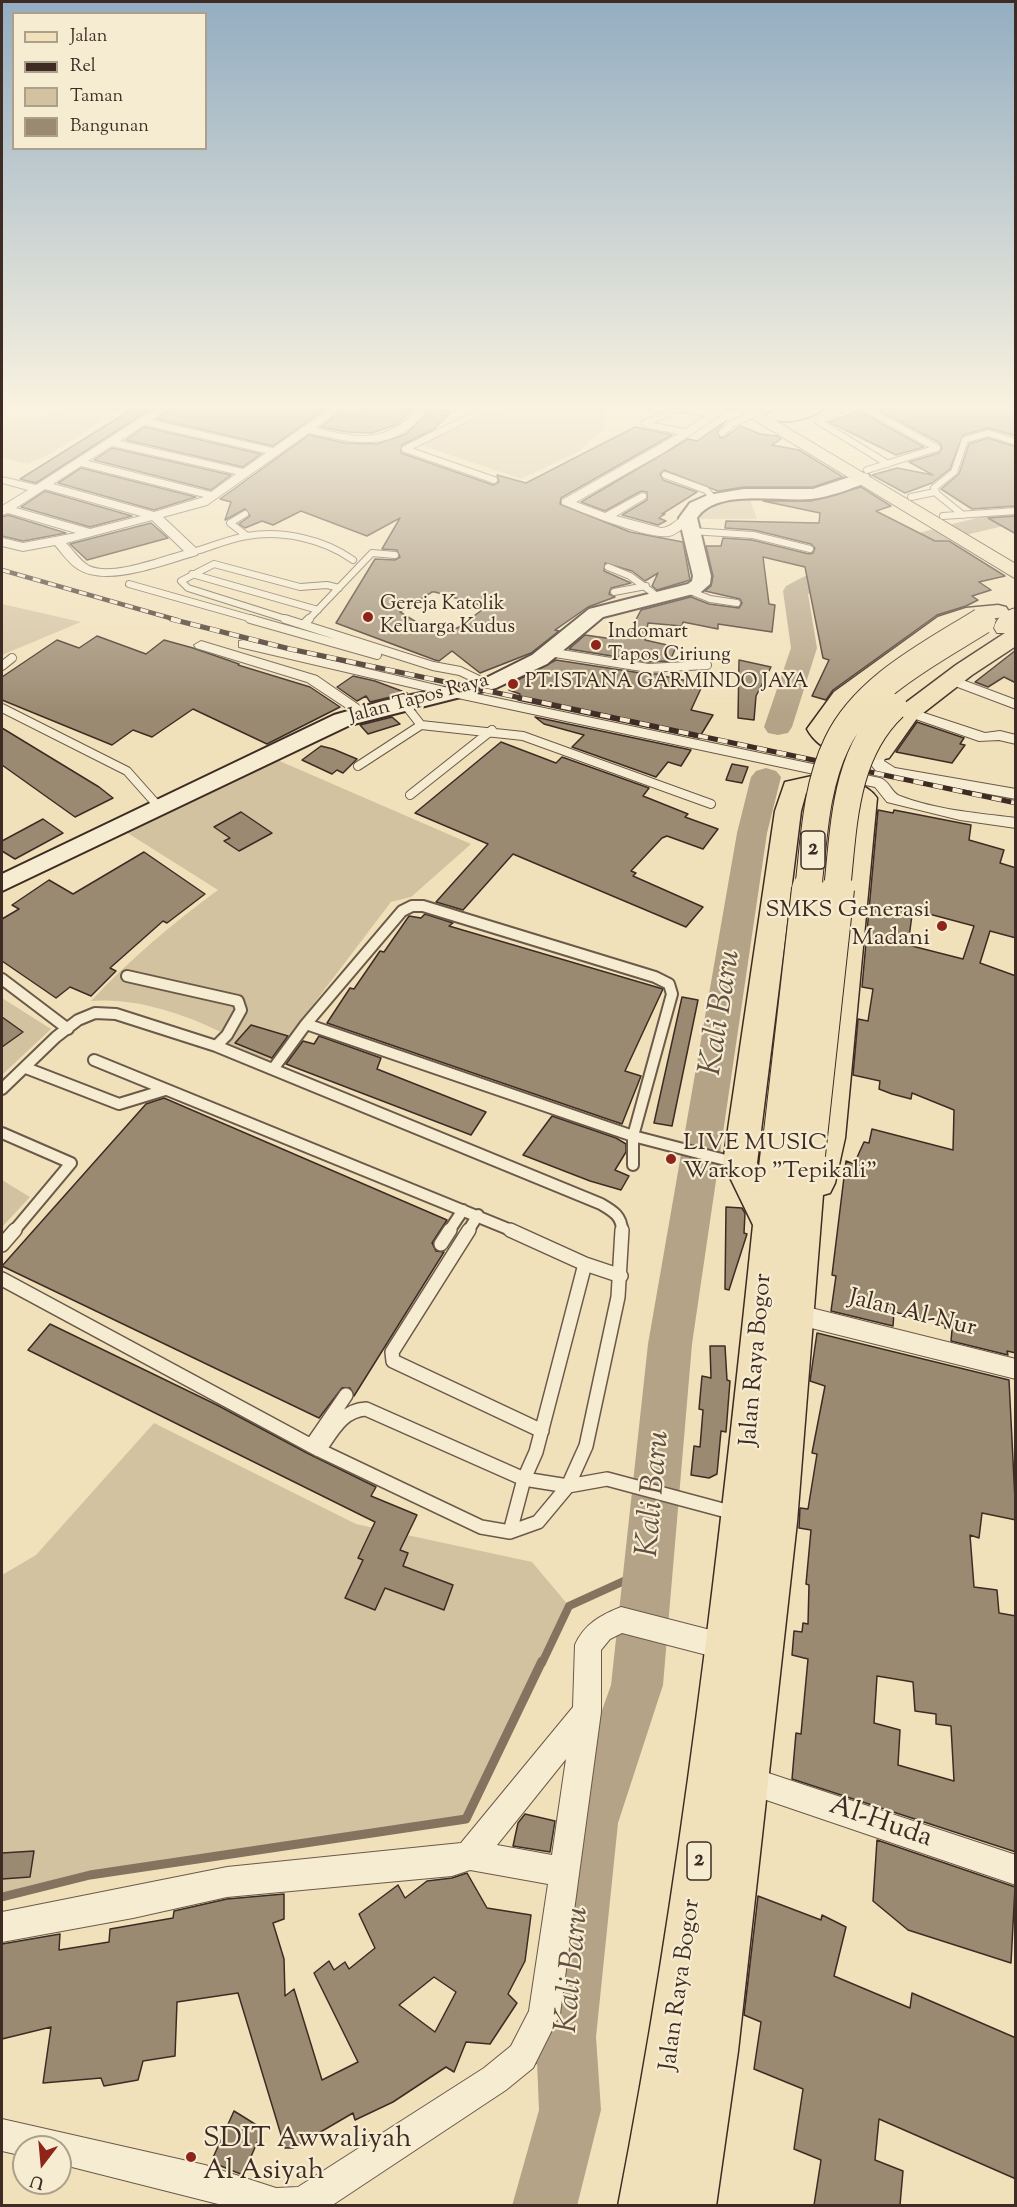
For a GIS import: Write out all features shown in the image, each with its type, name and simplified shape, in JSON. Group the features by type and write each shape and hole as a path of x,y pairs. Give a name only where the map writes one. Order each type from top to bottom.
{"highway":[{"path":"966,615 1006,621 952,680 909,711 880,753 831,744 822,738 819,729 843,697 946,622 966,615"},
{"name":"Jalan Raya Bogor","path":"646,2205 680,2018 722,1646 759,1519 786,1294 787,1218 794,1152 856,759 866,739 888,712 913,690 1006,621"},
{"path":"819,784 855,792 865,789 828,1138 820,1180 787,1218 732,1162 786,822 794,788 819,784"},
{"name":"Jalan Raya Bogor","path":"687,2205 711,2051 744,1779 722,1646"}],"main road":[{"path":"690,591 701,584 702,576 690,524 694,509"},
{"path":"929,509 947,519"},
{"path":"931,509 1016,573"},
{"path":"966,537 1016,560"},
{"name":"Jalan Tapos Raya","path":"2,883 362,712 453,693 479,681 509,676 549,652 575,625 590,616 652,591 690,591"}],"street":[{"path":"127,509 155,516 193,552"},
{"path":"2,542 23,547 58,541 181,509"},
{"path":"585,509 661,532 669,532 690,524"},
{"path":"606,517 620,509"},
{"path":"4,510 88,532"},
{"path":"58,541 84,568 99,573 193,552"},
{"path":"244,644 865,789 880,783 892,799 960,815 1016,823"},
{"path":"201,645 312,679 362,712"},
{"path":"952,680 1016,705"},
{"path":"909,711 984,738 1000,735 1016,740"},
{"path":"880,753 876,761 880,768 891,772 1016,794"},
{"name":"Jalan Al-Nur","path":"786,1294 1016,1369"},
{"path":"72,2150 205,2182 276,2205 303,2204 495,2079 522,2057 544,2014 587,1712 588,1645 601,1630 621,1620 722,1646"},
{"path":"470,1855 587,1712"},
{"name":"Al-Huda","path":"744,1779 1016,1870"},
{"path":"2,1927 133,1903 227,1882 452,1861 470,1855 565,1872"}],"lane":[{"path":"943,509 947,519 1016,511"},
{"path":"245,514 230,523 247,536"},
{"path":"690,524 753,535 810,549"},
{"path":"193,552 247,536 308,540 344,554 353,560"},
{"path":"304,624 372,553 395,555"},
{"path":"339,588 327,585 300,587 219,564 209,565 182,580 183,586 433,666 460,671 479,681"},
{"path":"608,567 652,591"},
{"path":"192,574 318,610"},
{"path":"129,584 391,659 479,681"},
{"path":"614,592 652,591"},
{"path":"690,591 710,599 737,603"},
{"path":"549,652 652,670 684,669 708,665"},
{"path":"2,666 12,658"},
{"path":"403,702 421,725"},
{"path":"2,708 127,771 159,807"},
{"path":"358,766 421,725 492,730 523,736 711,804"},
{"path":"410,795 492,730"},
{"path":"273,1069 306,1024 402,911 412,906 423,906 655,977 669,984 672,994 633,1136 633,1165"},
{"path":"127,976 238,1001 241,1010 228,1035 216,1046"},
{"path":"2,979 68,1029"},
{"path":"2,1089 85,1016 99,1013 116,1014 216,1046 273,1069 616,1213 622,1222 621,1276 586,1446 568,1486 538,1521 510,1532 481,1527 315,1448 2,1279"},
{"path":"306,1024 633,1136 732,1162"},
{"path":"94,1059 165,1090 478,1215 585,1264 621,1276"},
{"path":"26,1068 119,1104 165,1090"},
{"path":"2,1133 71,1163 2,1245"},
{"path":"441,1244 462,1210"},
{"path":"478,1215 392,1352 393,1360 542,1431"},
{"path":"510,1532 524,1479 542,1431 585,1264"},
{"path":"315,1448 346,1395"},
{"path":"315,1448 348,1411 356,1408 366,1409 524,1479 568,1486 613,1481 759,1519"}],"green space":[{"path":"702,509 753,509 757,519 700,519"},
{"path":"2,604 81,622 2,655"},
{"path":"275,759 471,844 411,897 391,902 271,1060 226,1046 227,1035 179,1014 126,1002 91,1001 152,942 218,890 126,832"},
{"path":"2,998 51,1029 2,1075"},
{"path":"2,1180 30,1197 2,1227"},
{"path":"154,1423 356,1524 532,1562 569,1606 466,1819 90,1875 2,1897 2,1575 36,1555"}],"building":[{"path":"28,509 108,509 132,516 90,527"},
{"path":"229,509 572,509 630,532 683,542 690,580 657,590 652,586 658,573 645,581 632,571 605,563 604,571 631,583 611,588 609,594 615,597 588,607 555,630 559,631 531,653 480,673 452,651 439,661 336,623 375,559 395,560 400,557 397,550 382,549 400,518 367,536 301,511 273,525 262,521 245,528 239,524 250,516 245,509 225,520","holes":["432,592 486,607 459,627 439,636 400,612"]},
{"path":"632,509 670,509 659,518 666,521 658,525 622,515"},
{"path":"801,509 882,509 876,511 935,541 949,541 1005,576 979,582 991,590 972,596 978,600 966,606 937,615 833,690 826,700 812,696 829,660 823,658 805,567 763,557 769,604 775,605 772,632 718,624 718,629 683,622 682,626 648,623 645,640 676,647 670,661 648,662 569,649 585,635 613,639 617,629 630,631 641,610 691,597 709,604 739,608 742,603 740,599 705,591 711,586 713,576 706,546 721,546 723,538 752,540 809,554 813,553 815,548 811,544 754,530 725,528 726,521 819,523 820,513"},
{"path":"8,515 66,533 23,541 2,536 2,517"},
{"path":"1016,516 1016,534 988,518"},
{"path":"151,523 168,538 87,560 70,544"},
{"path":"97,636 146,654 164,640 193,648 238,665 310,687 340,707 267,744 193,709 152,737 133,730 112,745 2,700 2,677 57,640 79,648"},
{"path":"1016,650 1016,683 1004,677 988,687 975,682"},
{"path":"556,660 647,674 664,674 663,676 703,684 691,710 713,715 699,738 518,700 520,694 509,690 514,682"},
{"path":"739,660 771,667 756,696 754,720 738,718"},
{"path":"353,676 375,681 407,693 370,702 366,696 357,701 337,687"},
{"path":"392,717 400,724 368,734 360,725"},
{"path":"535,717 691,750 681,766 668,762 656,777 572,747 584,735 544,724"},
{"path":"917,722 964,738 960,744 965,745 952,763 896,752"},
{"path":"2,728 99,787 113,798 75,817 2,765"},
{"path":"501,742 556,763 562,757 649,788 643,796 688,814 685,817 718,829 703,849 667,836 662,838 631,871 636,873 633,876 703,907 686,927 513,854 463,910 436,902 488,844 415,813"},
{"path":"321,746 357,759 343,773 337,770 332,774 302,760"},
{"path":"732,764 748,767 742,783 726,780"},
{"path":"878,810 893,813 894,810 971,825 969,840 1004,850 1000,863 1016,868 1016,938 990,931 980,963 1016,976 1016,1353 1007,1351 1008,1355 951,1341 952,1330 945,1328 945,1324 894,1312 893,1326 831,1311 836,1276 832,1275 846,1161 854,1164 864,1142 869,1143 872,1129 953,1150 954,1110 912,1093 911,1099 892,1094 879,1089 880,1081 853,1075 858,1019 868,1021 873,989 862,987","holes":["918,911 974,926 963,959 908,945 912,915 917,915"]},
{"path":"241,812 272,833 239,851 224,841 230,838 214,827"},
{"path":"43,819 63,833 15,859 2,851 2,841"},
{"path":"144,852 205,894 167,923 163,921 110,968 116,971 91,996 70,987 56,998 2,961 2,919 19,909 12,905 49,880 73,894"},
{"path":"425,914 453,923 449,926 663,989 625,1071 641,1076 622,1124 327,1023 350,988 354,989 380,951 384,952 409,916 421,918"},
{"path":"682,997 698,1000 672,1126 654,1123"},
{"path":"2,1017 23,1032 2,1047"},
{"path":"251,1025 288,1036 272,1058 235,1043"},
{"path":"319,1036 381,1058 377,1069 486,1112 471,1135 286,1064 303,1041 314,1044"},
{"path":"164,1098 447,1220 432,1243 436,1251 444,1252 354,1396 350,1388 342,1388 319,1418 2,1266 146,1104"},
{"path":"552,1116 616,1138 626,1144 626,1152 615,1170 629,1176 621,1190 590,1181 523,1155"},
{"path":"726,1207 742,1208 745,1213 744,1233 747,1234 729,1290 725,1289"},
{"path":"50,1324 217,1405 376,1487 371,1496 417,1515 400,1550 408,1553 403,1566 453,1585 444,1610 385,1588 375,1610 345,1598 363,1560 358,1558 375,1522 28,1350"},
{"path":"817,1333 1009,1380 1016,1520 982,1513 979,1538 970,1535 974,1587 997,1590 999,1613 1016,1616 1016,1852 792,1779 796,1733 801,1734 808,1659 792,1655 794,1631 802,1632 803,1623 808,1624 809,1585 806,1584 811,1530 799,1528 800,1508 808,1509 817,1454 812,1453 825,1386 810,1381","holes":["877,1676 913,1682 915,1711 936,1714 936,1724 951,1726 954,1781 898,1765 900,1730 874,1723"]},
{"path":"710,1346 725,1346 727,1380 730,1381 726,1432 721,1431 717,1474 709,1478 691,1475 694,1446 700,1447 703,1410 699,1409 702,1376 711,1378"},
{"path":"525,1814 555,1821 550,1852 513,1846 518,1823"},
{"path":"877,1840 1015,1887 1011,1963 908,1930 873,1901"},
{"path":"34,1851 30,1877 2,1879 2,1853"},
{"path":"467,1873 487,1908 531,1915 525,1961 508,1994 517,2003 490,2044 466,2042 454,2072 446,2067 393,2102 355,2120 353,2113 293,2148 285,2148 238,1993 177,2002 175,2056 143,2061 138,2080 104,2086 101,2078 43,2083 51,2027 2,2039 2,1944 60,1934 59,1950 109,1942 110,1929 173,1918 174,1911 227,1899 284,1894 284,1919 273,1923 284,1959 285,1996 294,1989 322,2080 358,2062 314,1973 329,1961 334,1970 345,1962 349,1969 375,1948 359,1914 398,1885 405,1898 427,1881 452,1878","holes":["434,1977 456,1992 435,2032 399,2005"]},
{"path":"758,1896 821,1920 822,1915 846,1927 834,1976 910,2008 912,1993 1016,2038 1016,2179 879,2119 875,2160 903,2171 900,2205 814,2205 821,2160 794,2149 803,2089 754,2069 761,2022 744,2015"},
{"path":"234,2111 263,2129 243,2175 211,2162"}],"waterway":[{"name":"Kali Baru","path":"778,727 804,648 795,591 848,564 902,544 1016,516"},
{"name":"Kali Baru","path":"544,2206 570,2110 566,2037 590,1823 637,1685 646,1571 670,1344 752,833 766,777"},
{"path":"542,1663 569,1606 646,1571"},
{"path":"2,1897 90,1875 466,1819 542,1661"},
{"path":"533,2061 566,2037"}],"railway":[{"path":"2,570 177,620"},
{"path":"171,619 290,649 1016,803"}],"place":[{"name":"Gereja Katolik Keluarga Kudus","path":"368,617"},
{"name":"Indomart Tapos Ciriung","path":"596,645"},
{"name":"PT.ISTANA GARMINDO JAYA","path":"513,684"},
{"name":"SMKS Generasi Madani","path":"942,926"},
{"name":"LIVE MUSIC Warkop \"Tepikali\"","path":"671,1159"},
{"name":"SDIT Awwaliyah Al Asiyah","path":"191,2157"}]}
